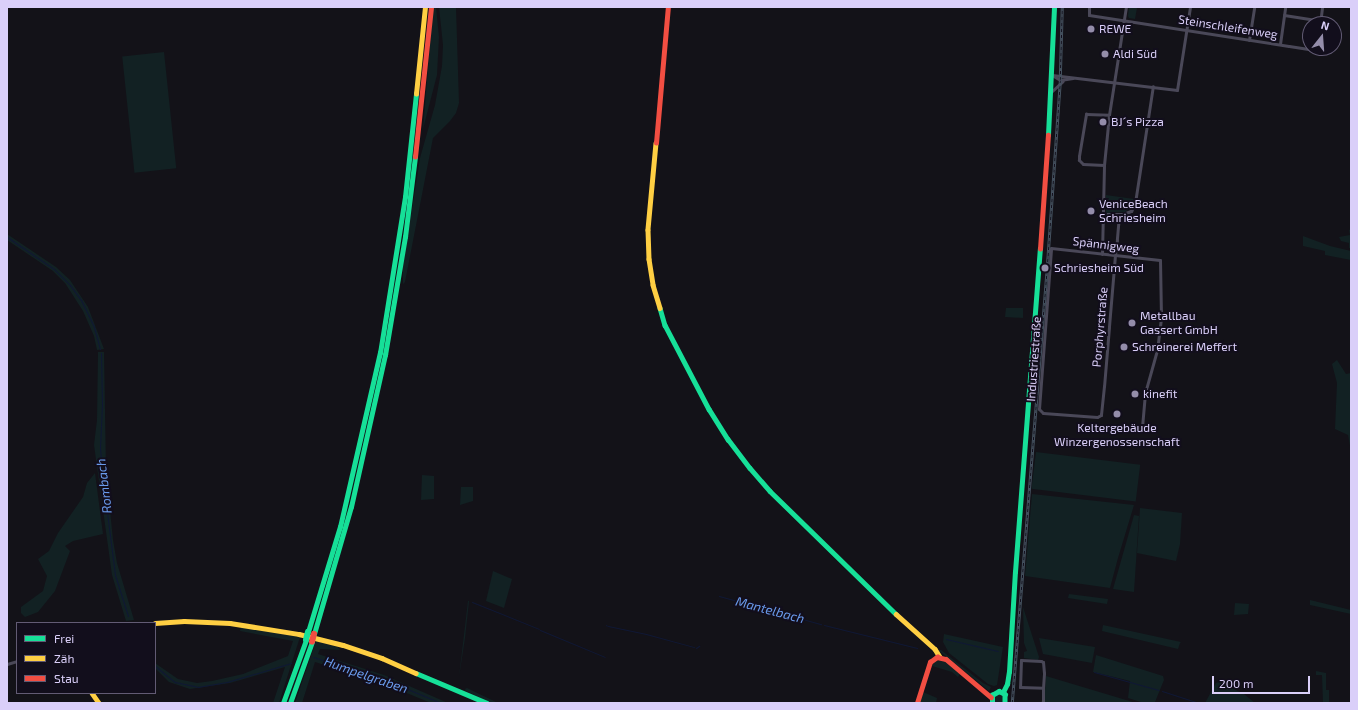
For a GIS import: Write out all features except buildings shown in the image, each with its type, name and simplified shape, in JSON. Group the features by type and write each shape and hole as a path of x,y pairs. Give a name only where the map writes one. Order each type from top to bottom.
{"main road":[{"path":"290,703 309,641 340,527 380,353 405,197 425,7"},
{"path":"311,633 351,507 385,355 405,237 420,121 431,7"},
{"path":"668,7 648,230 649,259 653,285 665,325 709,409 728,440 770,491 878,597 942,657 992,698 999,691 1003,692"},
{"path":"1003,692 1007,684 1009,672 1012,613 1051,92 1054,7"},
{"path":"156,624 184,621 230,623 299,634 343,645 382,658 487,703"},
{"path":"283,703 309,641"},
{"path":"931,646 934,658"},
{"path":"917,703 930,662 934,658 942,657"},
{"path":"1003,692 1006,696 1005,703"},
{"path":"93,694 99,703"}],"street":[{"name":"Steinschleifenweg","path":"1089,7 1089,15 1249,40 1302,46"},
{"path":"1102,254 1104,165 1109,115 1126,7"},
{"path":"1052,75 1114,81 1177,90 1190,7"},
{"path":"1249,40 1254,7"},
{"path":"1280,44 1285,7"},
{"path":"1284,15 1302,18"},
{"path":"1052,75 1056,79 1064,80 1075,77"},
{"path":"1051,92 1064,80"},
{"path":"1104,214 1119,215 1130,211 1135,204 1153,86"},
{"path":"1104,165 1083,164 1079,160 1079,156 1086,114 1109,115"},
{"name":"Porphyrstraße","path":"1100,416 1119,215"},
{"name":"Spännigweg","path":"1051,248 1160,260 1161,318 1156,356 1146,394 1142,425"},
{"name":"Industriestraße","path":"1051,248 1039,409 1043,413 1100,416"},
{"path":"1042,703 1043,688 1042,661 1021,660 1020,687 1043,688"}],"shaded area":[{"path":"433,7 436,7 439,37 437,75 423,129"},
{"path":"439,7 456,7 459,103 456,113 433,138 405,282 403,284 403,266 420,158 435,105 442,66 443,45"},
{"path":"1129,7 1137,8 1135,19 1129,18 1128,16"},
{"path":"164,52 176,168 134,173 122,56"},
{"path":"1106,195 1134,199 1133,205 1125,212 1106,213"},
{"path":"1351,229 1351,248 1349,248 1349,243 1341,241 1339,237 1350,235 1349,230"},
{"path":"7,234 56,267 70,280 88,307 104,349 97,350 94,336 83,311 65,283 53,271 7,240"},
{"path":"1303,236 1330,246 1351,251 1351,260 1325,255 1325,251 1303,246"},
{"path":"1006,308 1023,308 1023,318 1005,317"},
{"path":"98,352 104,352 106,470 113,540 117,563 134,620 126,621 112,575 94,445 97,420"},
{"path":"1337,360 1346,374 1351,373 1351,451 1348,435 1335,429 1337,383 1332,364"},
{"path":"1036,452 1140,465 1136,502 1031,489"},
{"path":"95,473 103,534 73,541 65,546 70,551 55,591 38,612 25,617 21,613 21,607 43,591 47,576 38,559 49,551 58,533 83,497 87,483"},
{"path":"422,475 434,476 434,499 421,500"},
{"path":"461,487 473,487 473,501 460,505"},
{"path":"1032,494 1134,505 1110,588 1025,576"},
{"path":"1140,508 1182,513 1180,544 1176,561 1137,553"},
{"path":"1134,515 1139,516 1134,592 1113,589"},
{"path":"493,571 512,579 504,608 486,601"},
{"path":"1069,594 1108,599 1107,604 1068,598"},
{"path":"1310,600 1351,610 1351,614 1310,605"},
{"path":"468,601 465,638 459,677"},
{"path":"1235,603 1249,604 1248,614 1234,615"},
{"path":"1023,607 1039,657 1038,660 1024,658 1024,652 1027,651 1024,643"},
{"path":"1103,625 1181,642 1178,649 1102,631"},
{"path":"241,627 300,637 279,703 273,703 285,667 230,683 190,689 169,682 156,669 156,664 178,679 197,683 243,674 288,656 293,641 240,631"},
{"path":"944,634 1003,647 997,685 994,686 988,684 949,653 943,642"},
{"path":"1039,638 1095,647 1092,663 1043,654"},
{"path":"316,641 338,647 340,650 320,649 318,654 384,675 448,703 431,703 382,683 315,662 302,703 295,703"},
{"path":"938,650 941,650 983,683 991,687 989,691"},
{"path":"1096,655 1163,676 1164,680 1155,702 1144,703 1128,698 1130,681 1093,672"},
{"path":"938,660 945,661 960,674 958,677 952,672 932,666 925,685 931,665"},
{"path":"1316,671 1326,673 1326,690 1329,690 1329,703 1323,703 1322,675 1316,675"},
{"path":"1046,676 1136,703 1044,703"},
{"path":"1219,682 1244,694 1255,703 1205,703 1216,683"},
{"path":"467,688 498,703 491,703 466,691 465,689"},
{"path":"923,692 937,698 936,703 920,702"},
{"path":"1002,693 1004,703 994,703 993,695"}],"waterway":[{"name":"Rombach","path":"7,237 54,269 70,285 81,300 94,327 100,349"},
{"name":"Rombach","path":"101,353 102,404 100,448 103,481 115,575 128,616"},
{"name":"Mantelbach","path":"719,596 821,624"},
{"name":"Mantelbach","path":"472,602 539,629"},
{"name":"Mantelbach","path":"824,625 917,648"},
{"name":"Mantelbach","path":"608,626 646,634"},
{"name":"Mantelbach","path":"540,630 605,657"},
{"name":"Mantelbach","path":"646,634 694,647"},
{"name":"Mantelbach","path":"946,639 998,651"},
{"name":"Humpelgraben","path":"313,657 381,678 441,703"},
{"name":"Rombach","path":"156,667 175,682 198,687 227,682 291,663"},
{"name":"Mantelbach","path":"1094,672 1159,690"},
{"name":"Mantelbach","path":"1162,691 1198,703"}],"railway":[{"path":"1012,703 1047,268 1060,80 1062,7"}],"traffic: fast":[{"path":"1048,135 1054,7"},
{"path":"308,632 340,527 380,353 405,197 416,94"},
{"path":"314,634 351,507 385,355 405,237 415,157"},
{"path":"1003,692 1007,684 1009,672 1015,572 1040,249"},
{"path":"660,308 665,325 709,409 728,439 750,468 770,491 896,614"},
{"path":"306,640 308,632"},
{"path":"283,703 306,640"},
{"path":"290,703 312,642"},
{"path":"416,673 487,703"},
{"path":"992,703 992,695 999,691 1005,694 1005,703"}],"traffic: slow":[{"path":"416,94 425,7"},
{"path":"656,143 648,230 649,259 653,285 660,308"},
{"path":"896,614 935,649 940,657"},
{"path":"156,623 184,621 230,623 299,634 343,645 382,658 416,673"},
{"path":"93,694 99,703"}],"traffic: jam":[{"path":"415,157 431,7"},
{"path":"656,143 668,7"},
{"path":"1040,249 1048,135"},
{"path":"312,642 314,634"},
{"path":"917,703 930,662 937,657 946,659 991,697"}],"place":[{"name":"REWE","path":"1091,29"},
{"name":"Aldi Süd","path":"1105,54"},
{"name":"BJ´s Pizza","path":"1103,122"},
{"name":"VeniceBeach Schriesheim","path":"1091,211"},
{"name":"Schriesheim Süd","path":"1045,268"},
{"name":"Metallbau Gassert GmbH","path":"1132,323"},
{"name":"Schreinerei Meffert","path":"1124,347"},
{"name":"kinefit","path":"1135,394"},
{"name":"Keltergebäude Winzergenossenschaft","path":"1117,414"}]}
